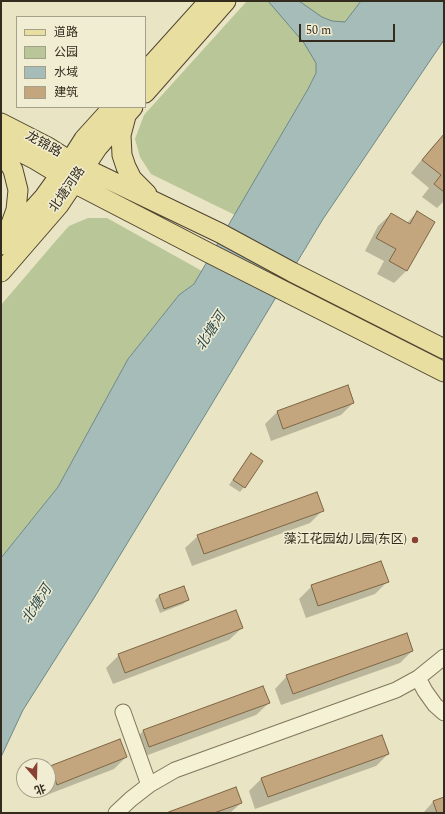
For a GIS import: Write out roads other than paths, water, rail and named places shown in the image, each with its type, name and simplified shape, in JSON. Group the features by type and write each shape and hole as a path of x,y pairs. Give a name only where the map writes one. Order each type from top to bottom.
{"main road":[{"path":"146,71 209,1"},
{"path":"146,93 226,1"},
{"path":"124,109 121,135 122,155 126,167 132,179 155,202"},
{"name":"北塘河路","path":"1,272 59,205 84,139 124,109"},
{"name":"龙锦路","path":"1,123 48,147 72,171"},
{"name":"龙锦路","path":"1,142 36,160 72,171"},
{"path":"1,148 13,170 18,190 16,210 3,243"},
{"path":"72,171 155,202 444,349"},
{"path":"72,171 209,253 444,372"},
{"name":"北塘河路","path":"3,243 44,197 72,171"}],"lane":[{"path":"116,813 149,785 175,770 396,690 418,678 444,657"},
{"path":"418,678 434,705 444,713"},
{"path":"123,712 149,785"}],"water":[{"name":"北塘河","path":"268,1 299,1 322,17 332,21 345,22 361,1 444,1 444,40 323,219 94,598 23,710 1,757 1,558 58,487 128,359 179,295 194,284 316,73 316,63 304,43"}],"place":[{"name":"藻江花园幼儿园(东区)","path":"415,540"}]}
